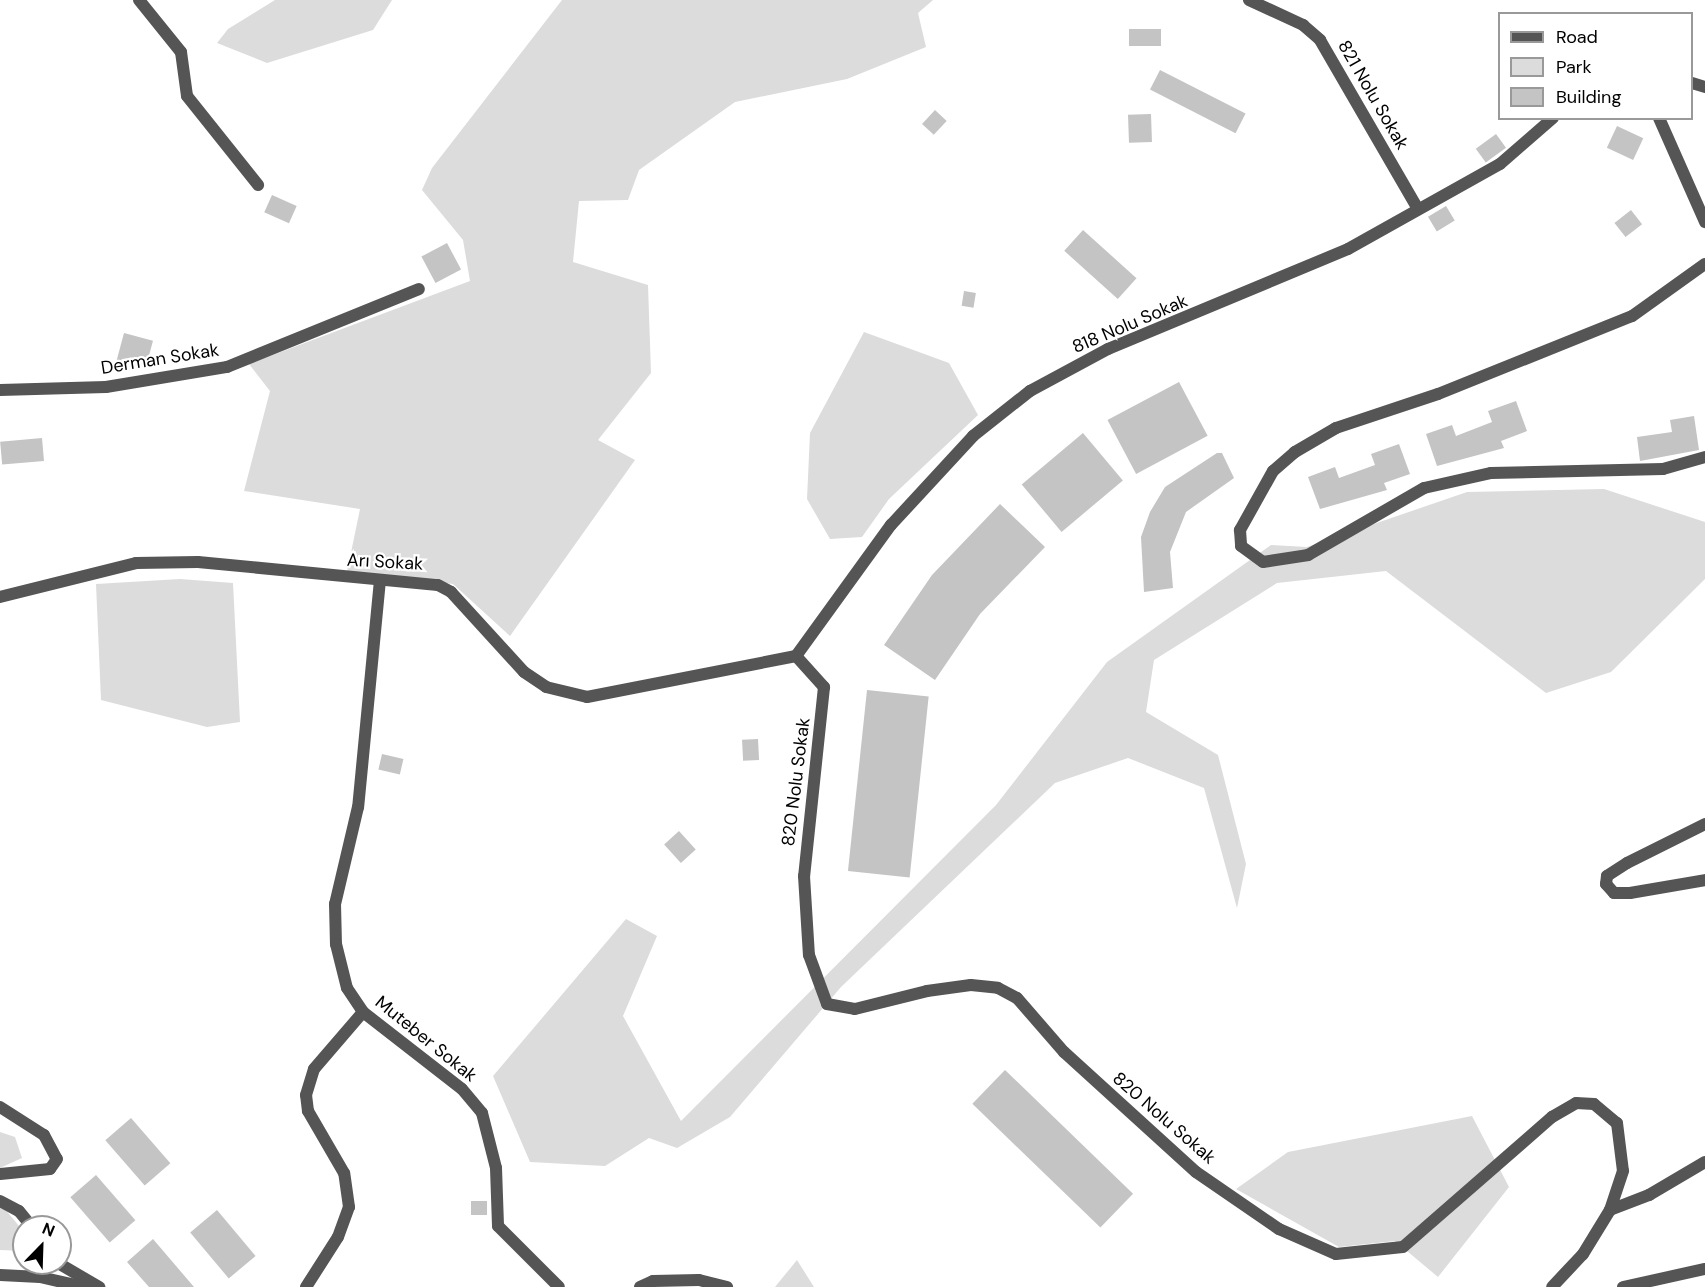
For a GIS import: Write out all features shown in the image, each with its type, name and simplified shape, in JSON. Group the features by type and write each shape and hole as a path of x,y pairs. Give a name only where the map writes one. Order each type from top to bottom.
{"street":[{"path":"139,0 181,52 187,96 258,185"},
{"name":"821 Nolu Sokak","path":"1249,0 1303,25 1320,40 1418,209"},
{"name":"818 Nolu Sokak","path":"796,656 891,525 973,436 1030,391 1108,350 1348,249 1500,164 1551,120"},
{"path":"1660,120 1705,222"},
{"path":"1705,264 1632,316 1438,394 1336,428 1295,452 1268,480 1240,530 1241,546 1263,561 1308,555 1424,488 1491,473 1663,469 1705,457"},
{"name":"Derman Sokak","path":"0,390 106,387 227,367 418,289"},
{"name":"Arı Sokak","path":"0,597 136,563 198,562 380,580 409,580 451,592 524,672 568,695 587,697 796,656"},
{"name":"Muteber Sokak","path":"380,580 357,807 335,904 336,944 347,988 363,1012 462,1089 482,1113 496,1168 498,1226 559,1287"},
{"name":"820 Nolu Sokak","path":"796,656 824,687 804,896 809,955 827,1004 855,1009 949,988 998,988 1017,998 1064,1052 1196,1172 1279,1229 1336,1254 1403,1248 1551,1117 1576,1103 1594,1104 1617,1123 1623,1171 1610,1210 1583,1254 1552,1287"},
{"path":"1705,824 1627,863 1607,876 1606,884 1614,893 1630,893 1705,880"},
{"path":"306,1287 338,1238 349,1207 344,1173 308,1111 306,1095 314,1069 363,1012"},
{"path":"0,1107 44,1135 57,1159 50,1170 16,1168 0,1174"},
{"path":"1610,1210 1649,1195 1705,1162"},
{"path":"0,1201 19,1210 23,1215"},
{"path":"1623,1287 1705,1269"},
{"path":"72,1271 99,1287"},
{"path":"0,1275 40,1276 84,1287"},
{"path":"640,1287 653,1281 699,1280 727,1287"}],"green space":[{"path":"275,0 392,0 373,30 267,63 217,43 228,29"},
{"path":"562,0 933,0 918,13 926,47 847,79 735,102 639,170 628,200 579,201 573,262 648,285 651,373 598,440 635,460 510,636 453,584 347,572 360,509 244,491 270,391 249,364 470,281 463,240 422,190 432,168"},
{"path":"864,332 949,363 978,415 889,499 862,537 830,539 807,499 810,433"},
{"path":"1604,489 1705,522 1705,579 1611,672 1546,693 1386,571 1277,583 1154,660 1146,712 1218,755 1246,864 1237,908 1204,788 1128,758 1055,783 841,987 730,1117 677,1148 649,1138 605,1166 530,1162 493,1076 626,919 657,936 623,1016 681,1121 996,805 1107,662 1271,545 1307,547 1467,492"},
{"path":"180,579 233,583 240,722 207,727 101,700 96,584"},
{"path":"1472,1116 1509,1187 1438,1277 1395,1241 1339,1247 1236,1189 1288,1152"},
{"path":"0,1132 15,1137 22,1158 0,1168"},
{"path":"0,1203 12,1218 12,1250 0,1250"},
{"path":"797,1260 814,1287 775,1287"}],"building":[{"path":"1129,29 1161,29 1161,46 1129,46"},
{"path":"1160,70 1246,114 1236,133 1150,90"},
{"path":"935,110 947,121 934,135 922,124"},
{"path":"1151,114 1152,142 1129,143 1128,115"},
{"path":"1617,126 1643,138 1633,160 1607,148"},
{"path":"1496,134 1506,148 1486,162 1476,149"},
{"path":"272,195 297,206 289,223 264,212"},
{"path":"1446,206 1455,221 1437,231 1428,217"},
{"path":"1631,210 1642,224 1626,237 1614,223"},
{"path":"1083,230 1137,278 1118,299 1064,251"},
{"path":"447,243 461,269 435,283 421,257"},
{"path":"964,291 976,293 974,308 962,306"},
{"path":"124,333 153,341 146,368 117,360"},
{"path":"1179,382 1208,436 1136,474 1107,420"},
{"path":"1516,401 1527,431 1501,441 1504,448 1437,466 1426,434 1452,425 1456,436 1492,422 1488,411"},
{"path":"1694,416 1699,450 1640,461 1637,437 1672,432 1670,420"},
{"path":"1083,433 1123,480 1062,532 1022,484"},
{"path":"42,438 44,461 2,465 0,442"},
{"path":"1399,444 1410,474 1384,483 1387,490 1320,509 1308,477 1335,467 1339,478 1375,465 1371,454"},
{"path":"1217,453 1222,453 1234,478 1186,512 1170,552 1173,588 1144,592 1141,537 1150,512 1165,487"},
{"path":"1000,504 1045,547 980,614 935,680 884,645 932,575"},
{"path":"867,690 929,696 910,877 848,871"},
{"path":"758,739 759,760 743,761 742,740"},
{"path":"382,754 403,759 400,775 378,770"},
{"path":"679,831 696,850 681,863 664,844"},
{"path":"1005,1070 1133,1194 1100,1227 972,1104"},
{"path":"131,1118 170,1163 145,1186 105,1140"},
{"path":"96,1175 135,1220 110,1243 70,1197"},
{"path":"471,1201 487,1201 487,1215 471,1215"},
{"path":"217,1210 256,1256 229,1278 190,1232"},
{"path":"153,1239 194,1287 149,1287 127,1262"}]}
